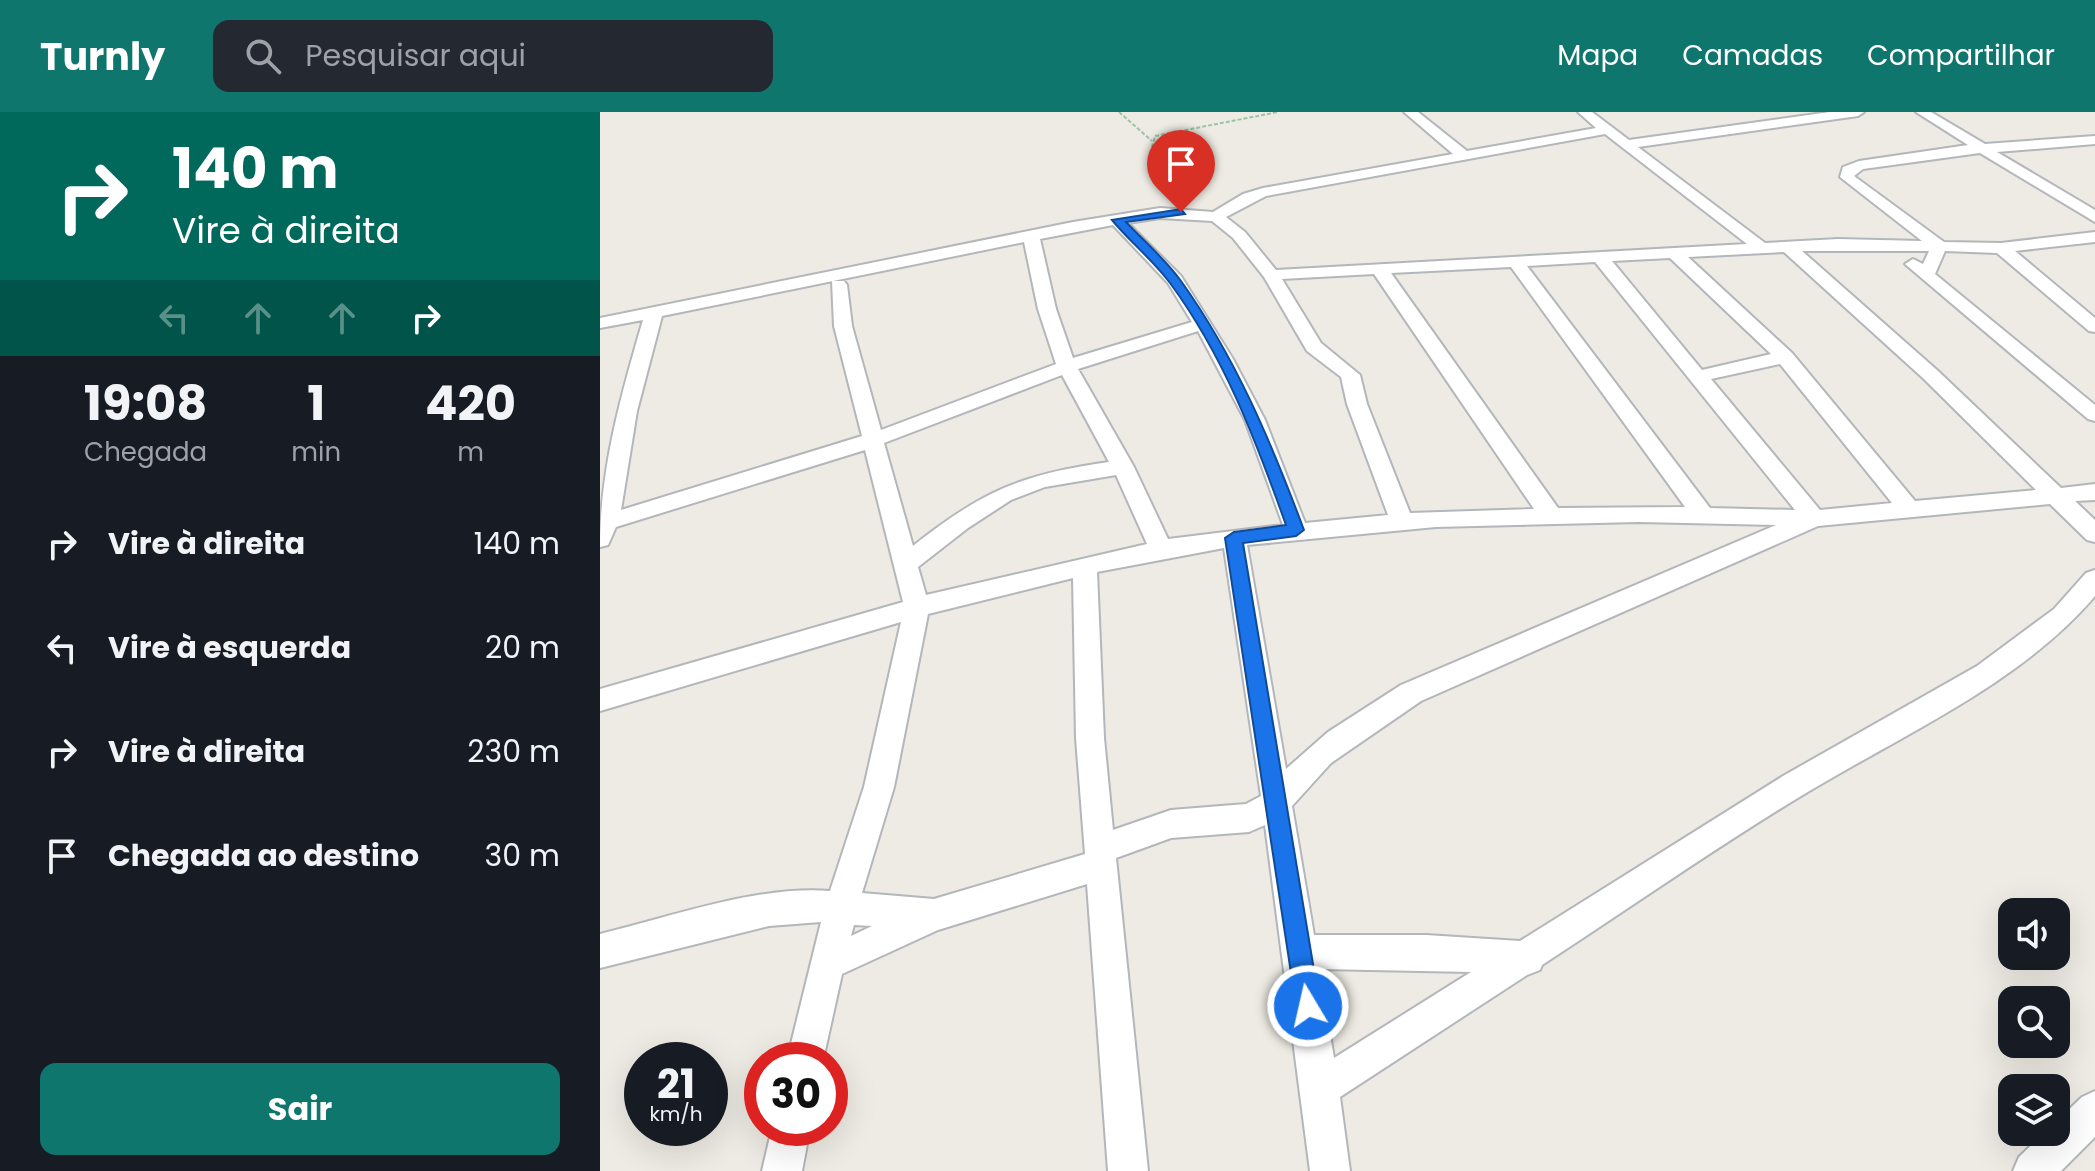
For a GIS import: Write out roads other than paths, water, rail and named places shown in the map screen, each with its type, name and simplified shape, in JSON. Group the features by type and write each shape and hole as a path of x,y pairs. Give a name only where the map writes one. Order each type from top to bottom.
{"street":[{"path":"1410,112 1465,156"},
{"path":"1584,112 1763,249"},
{"path":"1627,144 1724,123 1858,112"},
{"path":"1923,113 1943,112"},
{"path":"1923,113 2095,217"},
{"path":"1936,152 1937,139 1947,128"},
{"path":"600,323 830,281 858,271 1117,220 1160,213 1207,213 1263,192 1607,130"},
{"path":"1939,246 1847,177 1848,170 1859,165 1936,152 2095,140"},
{"path":"1207,213 1239,235 1271,275 1314,347 1350,375 1357,404 1402,522"},
{"path":"1117,220 1175,280 1224,359 1255,420 1296,530"},
{"path":"1031,236 1047,309 1066,365 1123,467 1161,549"},
{"path":"1271,275 1878,244 2001,248 2094,238"},
{"path":"1878,244 1927,273 2095,415"},
{"path":"1927,273 1939,246"},
{"path":"1789,248 1931,375 1978,425 2095,534"},
{"path":"2001,248 2095,327"},
{"path":"1675,254 1785,357 1908,508"},
{"path":"1600,258 1814,518"},
{"path":"1516,262 1703,515"},
{"path":"1393,291 1423,268"},
{"path":"1379,269 1552,517"},
{"path":"809,1042 841,908 879,787 917,608 830,281"},
{"path":"654,311 627,411 604,530 873,440 1066,365 1139,340 1201,325"},
{"path":"1695,377 1785,357"},
{"path":"906,564 999,497 1022,487 1123,467"},
{"path":"600,700 917,608 1161,549 1234,538 1402,522 1703,515 1814,518 2053,493 2095,492"},
{"path":"827,964 934,915 1100,856 1171,824 1249,818 1277,803 1307,763 1356,727 1411,693 1814,518"},
{"path":"1234,538 1277,803 1330,1171"},
{"path":"1085,566 1090,738 1128,1171"},
{"path":"1320,1088 1383,1045 1528,958 1793,785 1986,674 2063,616 2095,579"},
{"path":"600,951 769,910 808,905 934,915"},
{"path":"1299,952 1426,952 1528,958"},
{"path":"2033,1171 2095,1110"},
{"path":"782,1171 787,1146"}]}
